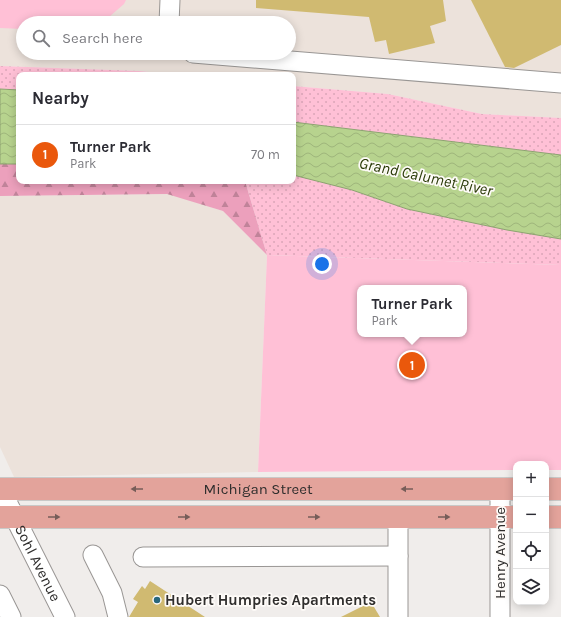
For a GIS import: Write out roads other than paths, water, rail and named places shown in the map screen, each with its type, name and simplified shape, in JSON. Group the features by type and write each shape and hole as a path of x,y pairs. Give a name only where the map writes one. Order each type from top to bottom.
{"main road":[{"name":"Michigan Street","path":"0,489 508,489"},
{"path":"549,489 561,489"},
{"path":"549,517 561,516"},
{"name":"Michigan Street","path":"8,517 508,517"}],"street":[{"path":"169,16 170,0"},
{"path":"279,60 561,83"},
{"name":"Sohl Avenue","path":"0,489 8,517 65,617"},
{"name":"Henry Avenue","path":"500,617 508,517 508,489"},
{"path":"398,517 398,617"},
{"path":"93,555 112,593 118,617"},
{"path":"143,557 398,556"},
{"path":"0,595 11,617"}],"water":[{"path":"0,89 16,90 16,164 0,164"},
{"name":"Grand Calumet River","path":"296,122 561,155 561,239 507,230 407,209 352,190 296,176"}],"place":[{"name":"Turner Park","path":"412,365"},
{"name":"Hubert Humpries Apartments","path":"157,600"}]}
